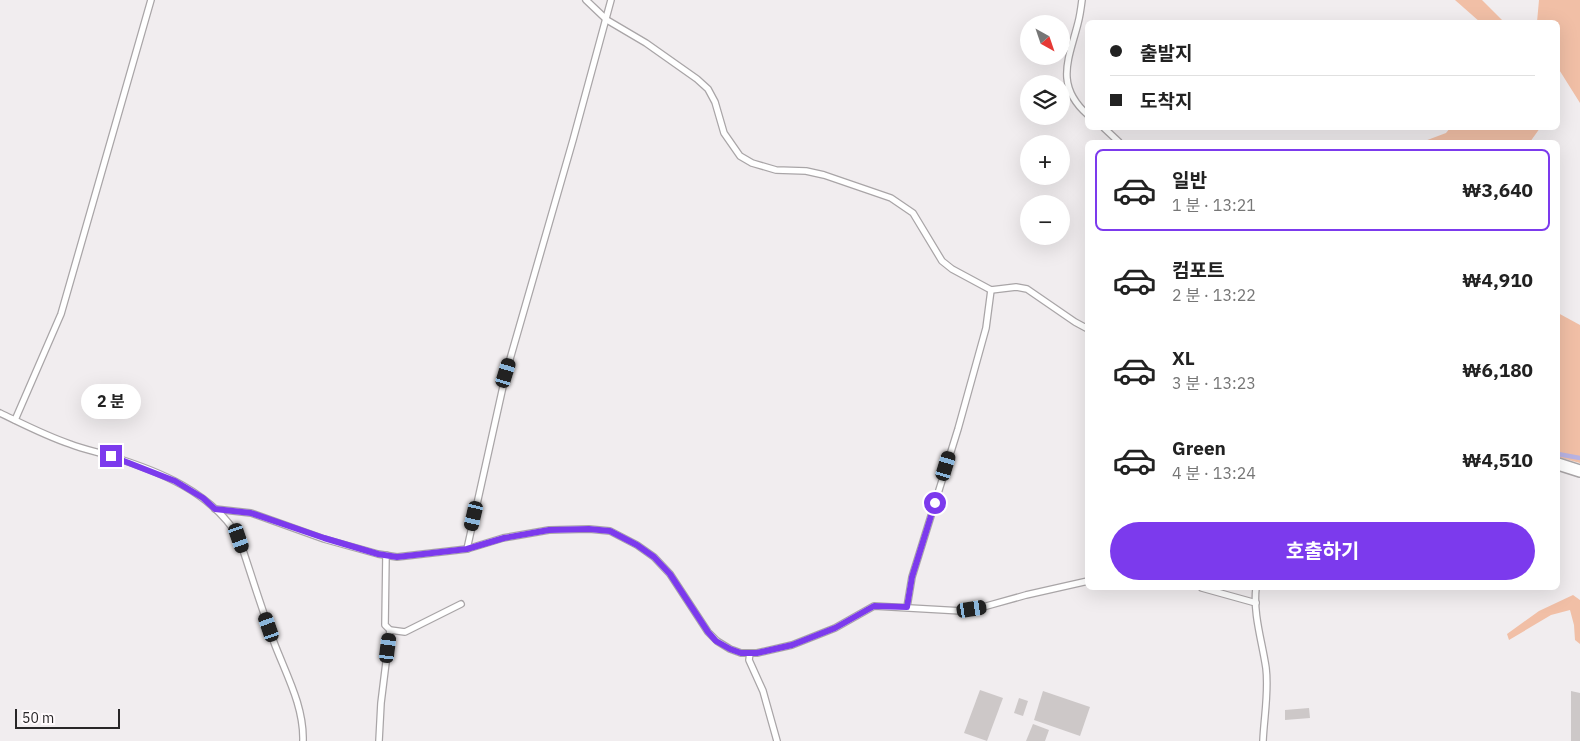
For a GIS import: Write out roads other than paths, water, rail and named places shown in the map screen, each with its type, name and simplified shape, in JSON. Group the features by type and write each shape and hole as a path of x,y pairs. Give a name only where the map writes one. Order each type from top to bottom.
{"street":[{"path":"1560,465 1580,471"}],"lane":[{"path":"15,420 61,314 151,0"},
{"path":"586,0 607,20 683,68 708,89 715,102 724,133 740,156 752,163 776,170 806,171 824,175 891,198 913,213 942,261 952,269 991,290 1016,287 1028,289 1085,327"},
{"path":"467,549 506,373 607,20 607,10 611,0"},
{"path":"1082,0 1066,75 1069,88 1079,106 1085,112"},
{"path":"1106,130 1117,140"},
{"path":"907,607 912,577 958,429 986,328 991,290"},
{"path":"0,413 70,444 111,456 175,481 203,498 230,523 239,538 302,718 303,741"},
{"path":"215,509 251,513 324,538 397,557 467,549 504,538 549,530 589,529 610,531 637,545 654,557 670,574 708,632 716,641 730,649 750,653 792,645 835,628 874,606 962,611 983,608 1026,594 1085,582"},
{"path":"386,555 386,625 390,630 405,632 461,604"},
{"path":"1209,590 1256,603"},
{"path":"1256,590 1256,603 1266,670 1263,741"},
{"path":"379,741 381,703 390,630"},
{"path":"750,653 749,660 763,691 777,741"}],"waterway":[{"path":"1560,454 1580,458"}]}
